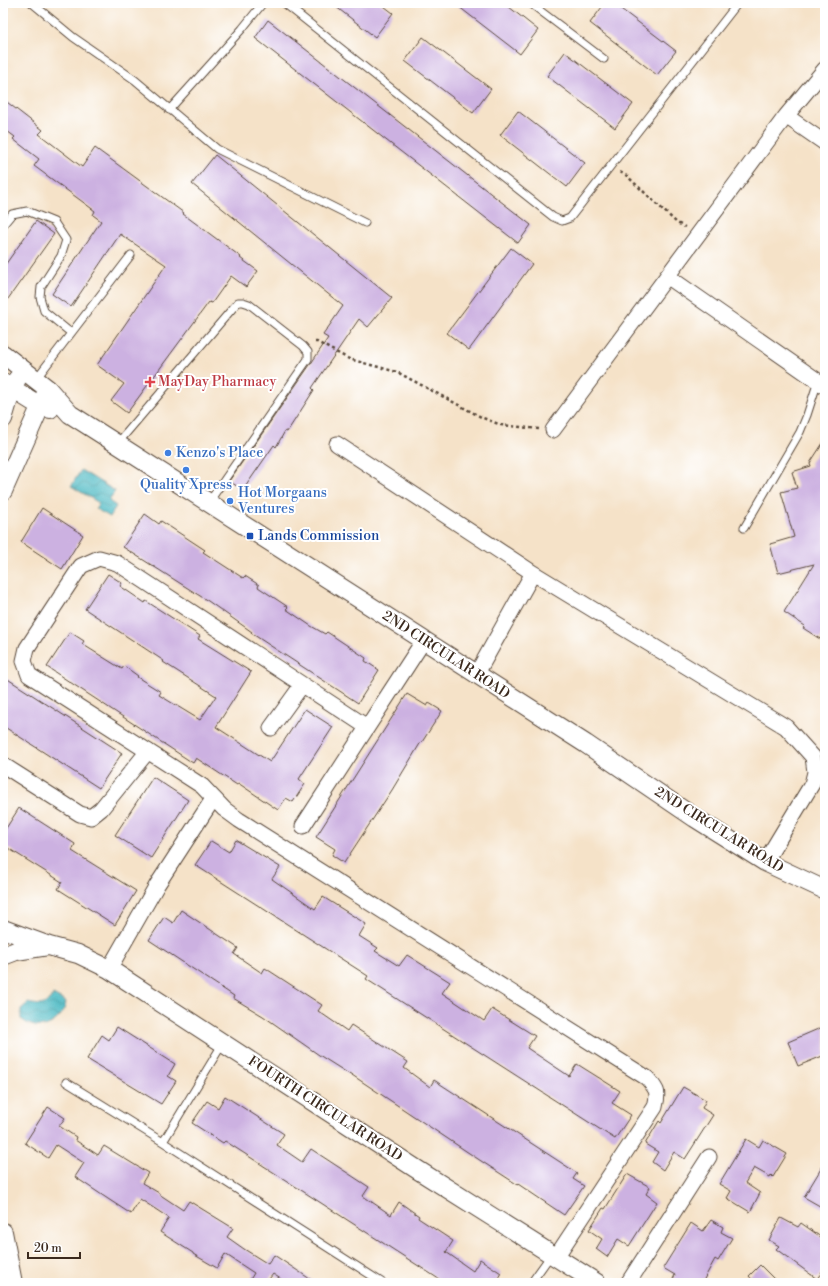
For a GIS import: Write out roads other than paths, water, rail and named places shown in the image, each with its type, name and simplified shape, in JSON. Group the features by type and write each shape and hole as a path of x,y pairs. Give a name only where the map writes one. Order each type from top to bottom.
{"street":[{"path":"553,430 786,116 825,69"},
{"path":"786,116 825,143"},
{"path":"667,276 821,383"},
{"name":"2ND CIRCULAR ROAD","path":"3,354 35,379 70,414 586,744 695,818 766,862 825,890"},
{"path":"3,419 8,386 35,379 40,406 3,491"},
{"name":"2ND CIRCULAR ROAD","path":"8,386 40,406 70,414"},
{"path":"337,444 532,573 786,727 813,757 816,772 812,784 766,862"},
{"path":"368,727 117,563 98,558 81,566 27,648 24,661 29,675 202,786 213,799 239,820 647,1078 655,1088 658,1095 655,1107 553,1256"},
{"path":"476,675 532,573"},
{"path":"303,826 424,640"},
{"path":"271,728 302,684"},
{"path":"3,765 80,814 91,817 102,809 148,750"},
{"path":"109,969 156,885 213,799"},
{"name":"FOURTH CIRCULAR ROAD","path":"3,929 49,946 78,954 109,969 597,1283"},
{"name":"FOURTH CIRCULAR ROAD","path":"3,956 16,951 49,946"},
{"path":"628,1283 709,1157"},
{"path":"3,1232 13,1283"}],"lane":[{"path":"32,3 73,37 135,80 169,110 218,149 365,222"},
{"path":"169,110 242,29 263,3"},
{"path":"284,3 553,218 562,221 570,218 738,3"},
{"path":"530,3 604,59"},
{"path":"3,225 12,214 28,210 54,222 66,240 61,256 41,287 40,297 44,311 71,333"},
{"path":"35,379 131,255"},
{"path":"117,444 238,302 249,304 303,346 308,352 308,359 209,502"},
{"path":"744,528 800,432 821,383"},
{"path":"163,1142 223,1043"},
{"path":"66,1082 163,1142 383,1283"},
{"path":"531,1283 553,1256"}],"water":[{"path":"81,470 115,491 109,501 116,506 110,517 96,509 99,503 71,486"},
{"path":"53,995 66,1002 62,1014 58,1019 47,1025 35,1026 28,1024 21,1019 21,1009 28,1003 37,1005 43,1004"}],"place":[{"name":"MayDay Pharmacy","path":"150,382"},
{"name":"Kenzo's Place","path":"168,453"},
{"name":"Quality Xpress","path":"186,470"},
{"name":"Hot Morgaans Ventures","path":"230,501"},
{"name":"Lands Commission","path":"250,536"}]}
